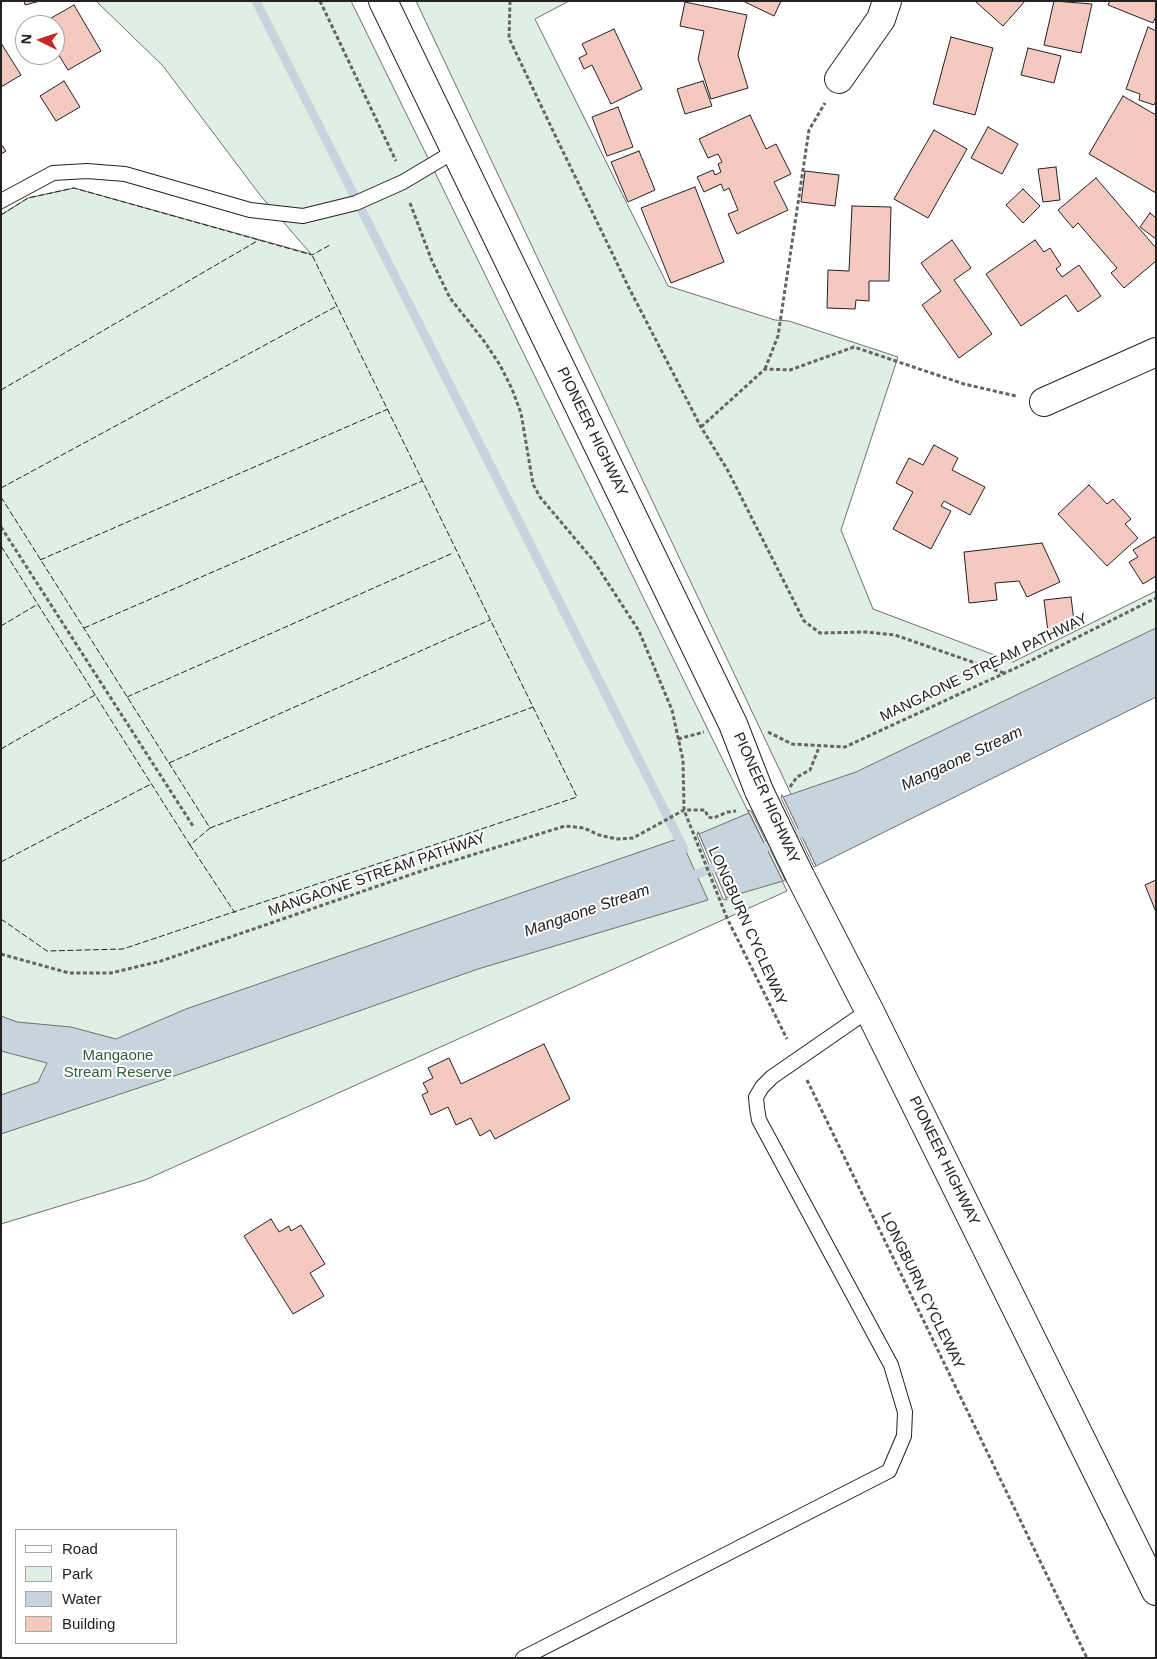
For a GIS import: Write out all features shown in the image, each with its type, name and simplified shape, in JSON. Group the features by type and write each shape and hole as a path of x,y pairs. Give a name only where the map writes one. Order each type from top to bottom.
{"main road":[{"name":"PIONEER HIGHWAY","path":"383,1 734,724 752,801 800,876 870,1010 1156,1591"},
{"path":"839,79 881,19 887,1"},
{"path":"1044,402 1144,359 1156,352"}],"lane":[{"path":"1,201 53,172 87,171 125,174 250,210 303,216 356,203 403,182 455,151"},
{"path":"523,1658 889,1471 904,1436 906,1412 890,1365 759,1120 756,1097 762,1087 797,1060 870,1010"}],"path":[{"path":"320,1 395,156"},
{"path":"510,1 509,38 629,288 701,427 727,469 804,621 820,633 866,632 895,635 1004,672"},
{"path":"701,427 765,369 778,336 809,130 839,79"},
{"name":"LONGBURN CYCLEWAY","path":"411,207 432,261 450,298 484,341 500,365 512,390 520,413 533,484 540,497 592,560 639,631 672,710 682,760 684,810 687,820 728,918 1087,1658"},
{"path":"765,369 790,370 854,348 964,384 1044,402"},
{"path":"1,527 193,826"},
{"name":"MANGAONE STREAM PATHWAY","path":"768,731 792,744 845,748 1156,598"},
{"path":"678,738 713,729"},
{"path":"786,794 797,777 810,770 820,745"},
{"path":"684,810 705,810 708,817 713,818 752,801"},
{"name":"MANGAONE STREAM PATHWAY","path":"1,954 69,973 112,973 161,961 430,868 565,826 584,828 618,839 633,838 684,810"}],"green space":[{"name":"Mangaone Stream Reserve","path":"96,1 351,1 787,891 145,1180 1,1224 1,215 28,198 74,188 311,254 260,195 163,66"},
{"path":"416,1 569,1 535,19 668,286 775,320 789,321 898,357 841,530 873,609 1013,662 1156,591 1156,669 808,830"}],"water":[{"path":"1156,628 1156,697 816,866 783,797 856,772"},
{"path":"749,813 783,881 725,898 699,834"},
{"path":"680,838 708,900 478,969 183,1073 1,1134 1,1095 38,1082 47,1063 1,1051 1,1016 17,1022 71,1027 116,1039 186,1009"}],"pier":[{"path":"782,795 816,866 814,867 781,798"},
{"path":"748,810 751,811 785,880 783,881"},
{"path":"698,832 727,900 723,899 697,835"}],"building":[{"path":"24,1 40,1 25,5"},
{"path":"743,1 781,1 774,16"},
{"path":"975,1 1025,1 1003,26"},
{"path":"1054,1 1092,4 1081,53 1044,45"},
{"path":"1110,1 1156,1 1156,16 1153,23 1108,5"},
{"path":"685,2 747,15 738,55 748,88 711,99 698,59 704,31 680,26"},
{"path":"74,5 101,51 68,70 65,65 65,15 56,15"},
{"path":"1148,27 1156,31 1156,101 1154,105 1139,100 1140,94 1126,89"},
{"path":"614,29 642,89 611,104 592,65 584,69 579,58 587,54 582,44"},
{"path":"951,37 993,48 975,115 933,104"},
{"path":"1,43 21,75 1,87"},
{"path":"1028,48 1061,56 1054,83 1021,75"},
{"path":"64,81 80,107 56,121 40,96"},
{"path":"703,81 712,106 685,114 677,89"},
{"path":"1123,96 1156,115 1156,193 1089,154"},
{"path":"618,107 633,147 607,156 592,117"},
{"path":"750,115 766,149 776,144 791,174 774,182 788,210 737,234 728,214 738,210 729,188 724,191 721,184 704,192 697,177 713,170 715,175 721,172 718,164 722,162 718,154 708,158 699,139"},
{"path":"988,127 1018,144 1002,174 971,158"},
{"path":"934,130 967,149 928,218 894,199"},
{"path":"1,144 6,151 1,154"},
{"path":"639,151 655,190 628,202 611,162"},
{"path":"1056,167 1060,200 1043,202 1038,169"},
{"path":"805,171 839,175 835,206 801,202"},
{"path":"1096,178 1156,248 1156,261 1124,288 1111,273 1117,268 1078,223 1073,228 1058,210"},
{"path":"695,187 724,262 671,283 641,208"},
{"path":"1023,189 1040,206 1023,223 1006,205"},
{"path":"852,206 891,207 889,281 869,281 869,301 856,300 855,309 827,308 828,270 849,271"},
{"path":"1150,213 1156,218 1156,239 1140,227"},
{"path":"952,240 971,268 954,280 992,334 959,358 922,305 941,291 921,263"},
{"path":"1035,240 1044,252 1050,248 1061,265 1056,269 1062,277 1079,265 1101,296 1078,312 1066,295 1021,326 986,274"},
{"path":"934,445 958,458 952,470 985,487 970,515 944,501 941,506 951,511 931,549 893,529 913,492 896,483 909,458 923,465"},
{"path":"1089,485 1107,504 1113,499 1131,519 1125,524 1138,538 1107,566 1058,514"},
{"path":"1156,536 1156,576 1143,584 1129,562 1138,557 1133,550"},
{"path":"1042,543 1060,582 1027,597 1019,581 995,583 997,600 969,603 964,552"},
{"path":"1071,597 1075,629 1048,632 1044,600"},
{"path":"1156,880 1156,912 1145,885"},
{"path":"544,1044 570,1099 495,1139 490,1130 480,1136 471,1118 456,1125 448,1107 431,1115 422,1095 428,1092 423,1083 433,1078 428,1068 449,1058 461,1084"},
{"path":"271,1219 279,1232 289,1226 291,1231 301,1225 325,1264 310,1273 324,1296 293,1314 244,1236"}],"waterway":[{"path":"256,1 684,849"},
{"name":"Mangaone Stream","path":"756,851 811,829"},
{"name":"Mangaone Stream","path":"686,878 723,864"}],"fence":[{"path":"1,215 28,198 74,188 312,255 330,245"},
{"path":"1,390 259,240"},
{"path":"1,919 47,951 123,949 577,797 312,255"},
{"path":"1,488 337,306"},
{"path":"40,560 388,409"},
{"path":"84,628 422,481"},
{"path":"1,497 210,828 190,845 1,546"},
{"path":"127,697 453,553"},
{"path":"1,626 38,604"},
{"path":"169,763 490,620"},
{"path":"1,749 95,695"},
{"path":"210,828 533,707"},
{"path":"1,862 151,784"},
{"path":"190,845 235,913"}]}
